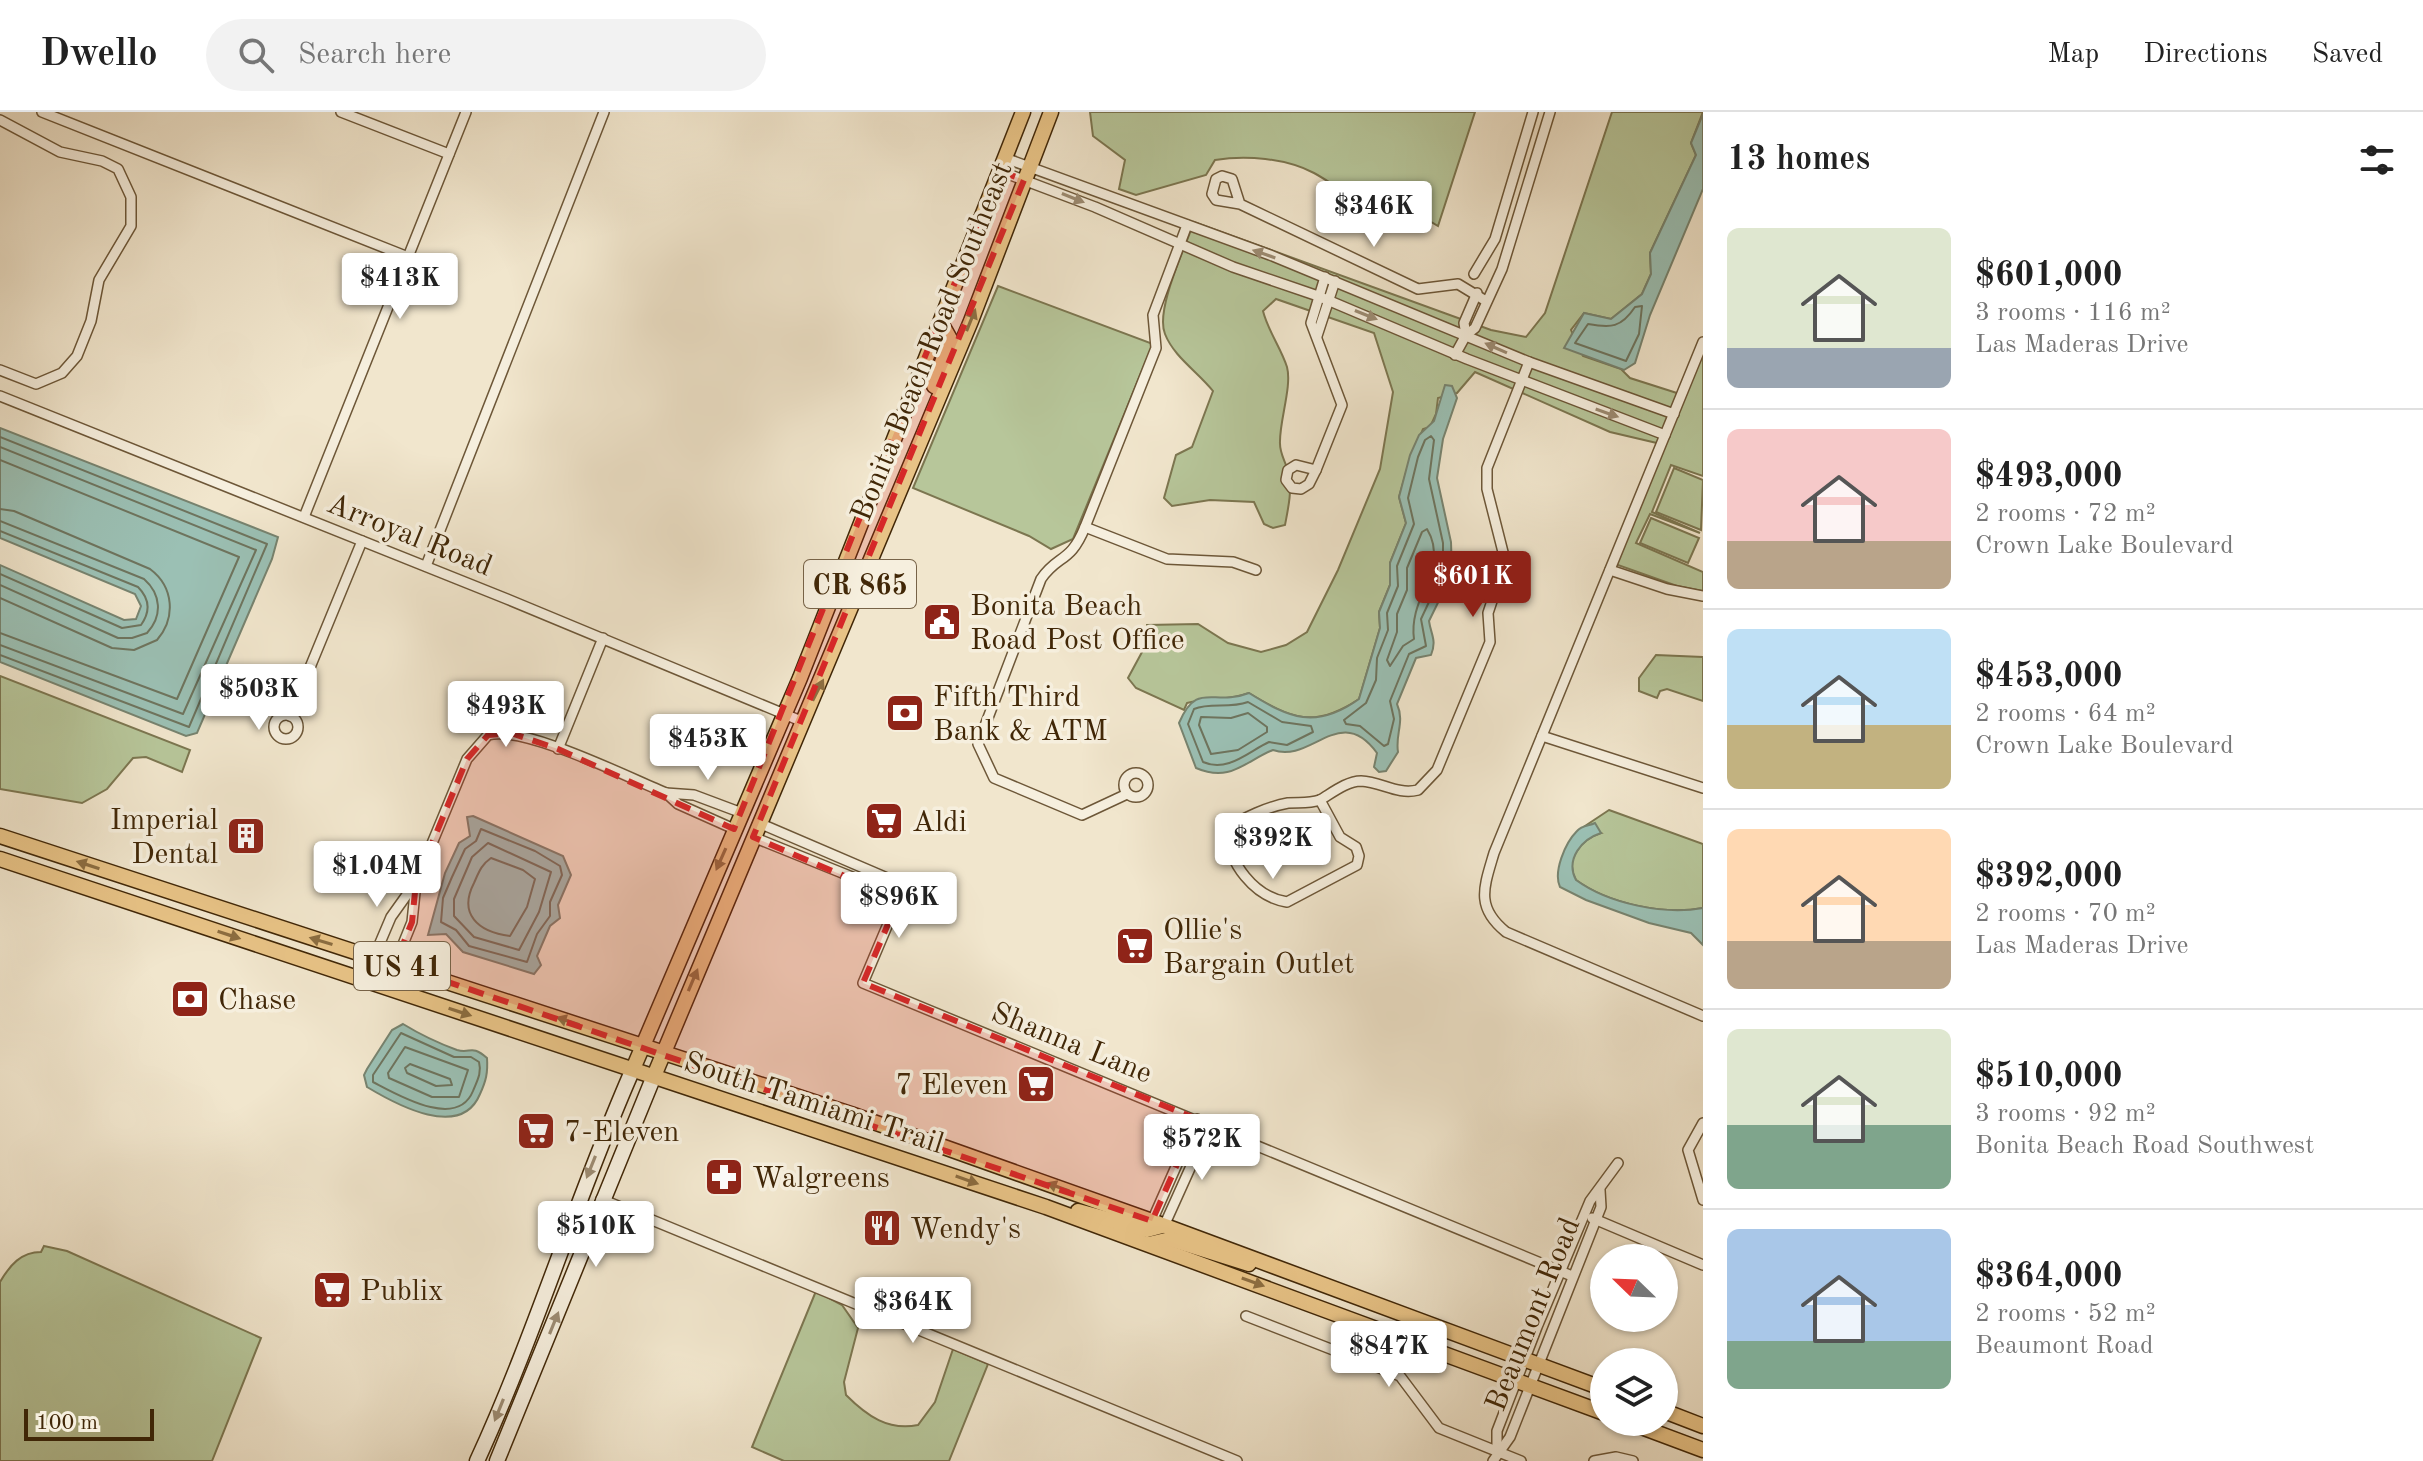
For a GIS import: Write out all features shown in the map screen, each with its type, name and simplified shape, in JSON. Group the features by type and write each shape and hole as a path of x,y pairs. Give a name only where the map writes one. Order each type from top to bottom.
{"main road":[{"name":"Bonita Beach Road Southeast","path":"633,1069 785,714 1023,112"},
{"name":"Bonita Beach Road Southeast","path":"654,1076 801,721 824,678 971,321 1051,112"},
{"path":"909,466 912,442 949,347 949,332 941,323"},
{"name":"South Tamiami Trail","path":"0,836 663,1052 1158,1223 1590,1384"},
{"name":"South Tamiami Trail","path":"0,859 1046,1207 1590,1408"},
{"name":"CR 865","path":"477,1461 583,1185 633,1069"},
{"name":"CR 865","path":"500,1454 601,1199 654,1076"},
{"path":"1046,1207 1096,1214 1147,1230 1158,1223"},
{"path":"1149,1244 1170,1239 1229,1260 1284,1270"},
{"path":"1678,1416 1703,1426"},
{"path":"1666,1436 1703,1450"},
{"path":"487,1439 500,1454"}],"street":[{"path":"0,370 36,384 62,373 71,364 91,321 99,280 125,240 133,207 118,169 102,161 60,152 3,122 11,112"},
{"path":"42,112 408,257"},
{"path":"341,112 449,154"},
{"path":"304,517 466,112"},
{"path":"426,566 604,112"},
{"path":"1474,274 1495,239 1533,112"},
{"path":"1455,355 1466,335 1475,328 1502,269 1550,112"},
{"path":"1002,165 1187,225 1330,279 1529,362 1674,414"},
{"path":"1027,174 1233,267 1323,298 1455,355 1665,435"},
{"path":"1240,204 1418,289 1448,283 1477,293 1486,301"},
{"path":"1127,794 1092,812 1072,812 994,778 978,744 1041,579 1054,565 1071,555 1085,527 1156,348 1153,315 1187,225"},
{"path":"1316,470 1342,405 1317,336 1323,298 1330,279"},
{"path":"1466,335 1464,323 1477,293"},
{"path":"1703,342 1494,853 1485,892 1487,911 1506,932 1703,1016"},
{"path":"1320,800 1340,837 1356,847 1359,856 1357,865 1287,902 1259,892 1237,859 1228,840 1228,830 1253,814 1290,803 1309,804 1352,782 1361,781 1399,791 1418,790 1437,770 1490,642 1488,613 1504,556 1487,489 1487,468 1529,362"},
{"name":"Arroyal Road","path":"0,396 426,566 801,721"},
{"path":"1085,527 1167,559 1233,562 1256,570"},
{"path":"290,716 362,541"},
{"path":"1610,570 1667,589 1703,596"},
{"path":"558,749 603,638"},
{"path":"374,957 391,917 416,882 467,759 478,742 499,732 558,749 666,793 694,795 742,813"},
{"path":"1542,736 1703,788"},
{"path":"666,793 678,804 734,829"},
{"path":"756,830 904,886"},
{"path":"756,830 877,887 891,896 894,910"},
{"path":"395,964 412,922 416,882"},
{"path":"877,887 904,886"},
{"path":"894,910 904,886"},
{"name":"Shanna Lane","path":"894,910 863,983 1572,1276"},
{"path":"1158,1223 1197,1119"},
{"path":"1703,1123 1688,1150 1703,1200"},
{"path":"1158,1223 1210,1124"},
{"name":"Beaumont Road","path":"1495,1457 1497,1431 1523,1383 1561,1271 1584,1215 1592,1196 1600,1190 1618,1163"},
{"name":"Beaumont Road","path":"1531,1362 1596,1220 1603,1199 1600,1190"},
{"path":"601,1199 1237,1461"},
{"path":"1584,1215 1703,1265"},
{"path":"1246,1316 1400,1376 1416,1392 1439,1428 1495,1457 1521,1461"},
{"path":"1594,1461 1616,1457 1633,1461"}],"highlighted area":[{"path":"1000,171 1024,180 753,837 891,896 894,910 863,983 1197,1119 1152,1221 395,964 412,922 416,882 467,759 488,735 511,733 558,749 734,829"}],"green space":[{"path":"1090,112 1475,112 1438,226 1393,199 1395,193 1372,199 1362,198 1303,168 1265,159 1215,160 1206,175 1136,195 1119,189 1125,160 1093,136"},
{"path":"1612,112 1703,112 1691,143 1696,155 1650,253 1651,274 1642,294 1611,319 1584,313 1571,330 1583,356 1621,369 1630,378 1680,394 1703,340 1703,476 1671,465 1652,512 1700,533 1650,514 1636,543 1703,572 1703,591 1677,586 1615,564 1661,444 1610,432 1475,372 1457,393 1438,398 1436,414 1430,427 1423,429 1409,462 1399,497 1406,523 1390,563 1390,585 1379,612 1380,628 1359,699 1329,714 1303,717 1278,709 1249,693 1187,703 1184,710 1136,688 1128,678 1148,641 1147,625 1198,624 1228,643 1261,652 1286,645 1307,632 1338,570 1380,469 1393,392 1374,333 1276,299 1263,311 1288,375 1280,441 1290,482 1285,525 1273,528 1264,524 1254,502 1210,500 1172,506 1164,498 1176,455 1192,447 1213,391 1174,350 1163,323 1167,295 1194,222 1491,330 1526,337 1545,313"},
{"path":"998,286 1153,344 1073,539 1051,549 1029,536 913,488"},
{"path":"1674,468 1703,480 1701,530 1656,512"},
{"path":"1651,518 1699,538 1688,563 1640,543"},
{"path":"1656,655 1703,657 1703,701 1667,689 1660,691 1657,698 1639,691 1639,678"},
{"path":"0,676 190,750 182,772 146,757 133,758 107,789 82,803 0,789"},
{"path":"1609,810 1703,844 1703,908 1671,910 1637,906 1604,895 1576,880 1572,865 1577,851 1587,840 1601,833 1585,826"},
{"path":"44,1246 67,1251 261,1338 212,1461 0,1461 0,1282 17,1261 28,1254 41,1252"},
{"path":"816,1291 842,1305 858,1328 844,1382 846,1395 862,1409 888,1424 918,1425 935,1402 953,1349 988,1364 949,1461 784,1461 752,1447"}],"water":[{"path":"1703,114 1703,189 1650,315 1635,363 1624,370 1564,348 1584,313 1611,319 1642,294 1651,274 1650,253 1696,155 1691,143"},
{"path":"1445,385 1452,386 1457,398 1443,439 1437,478 1451,542 1452,574 1429,621 1434,641 1431,655 1416,658 1397,704 1400,717 1398,752 1386,771 1379,772 1374,767 1377,753 1363,739 1350,733 1338,733 1287,752 1273,750 1228,772 1208,772 1196,768 1179,723 1192,702 1200,698 1236,697 1249,693 1277,709 1303,717 1329,715 1359,699 1380,628 1379,612 1390,585 1390,563 1406,523 1399,497 1410,455 1419,435 1434,421"},
{"path":"0,428 278,537 272,559 197,733 186,736 0,662 0,565 124,620 136,619 141,606 135,594 0,538"},
{"path":"473,816 563,856 571,875 558,905 560,918 550,926 537,956 541,965 534,974 463,952 446,934 428,935 445,873 459,843 470,836 467,817"},
{"path":"1595,823 1601,833 1582,845 1574,857 1576,880 1604,895 1637,906 1671,910 1703,908 1703,945 1691,933 1649,923 1560,887 1559,866 1568,843 1579,829"},
{"path":"403,1024 450,1047 462,1051 474,1050 487,1058 485,1081 471,1108 459,1115 444,1117 428,1114 367,1087 364,1075 367,1069 392,1030"}],"place":[{"name":"Bonita Beach Road Post Office","path":"942,622"},
{"name":"Fifth Third Bank & ATM","path":"905,713"},
{"name":"Aldi","path":"884,821"},
{"name":"Imperial Dental","path":"246,836"},
{"name":"Ollie's Bargain Outlet","path":"1135,946"},
{"name":"Chase","path":"190,999"},
{"name":"7 Eleven","path":"1036,1084"},
{"name":"7-Eleven","path":"536,1131"},
{"name":"Walgreens","path":"724,1177"},
{"name":"Wendy's","path":"882,1228"},
{"name":"Publix","path":"332,1290"}]}
